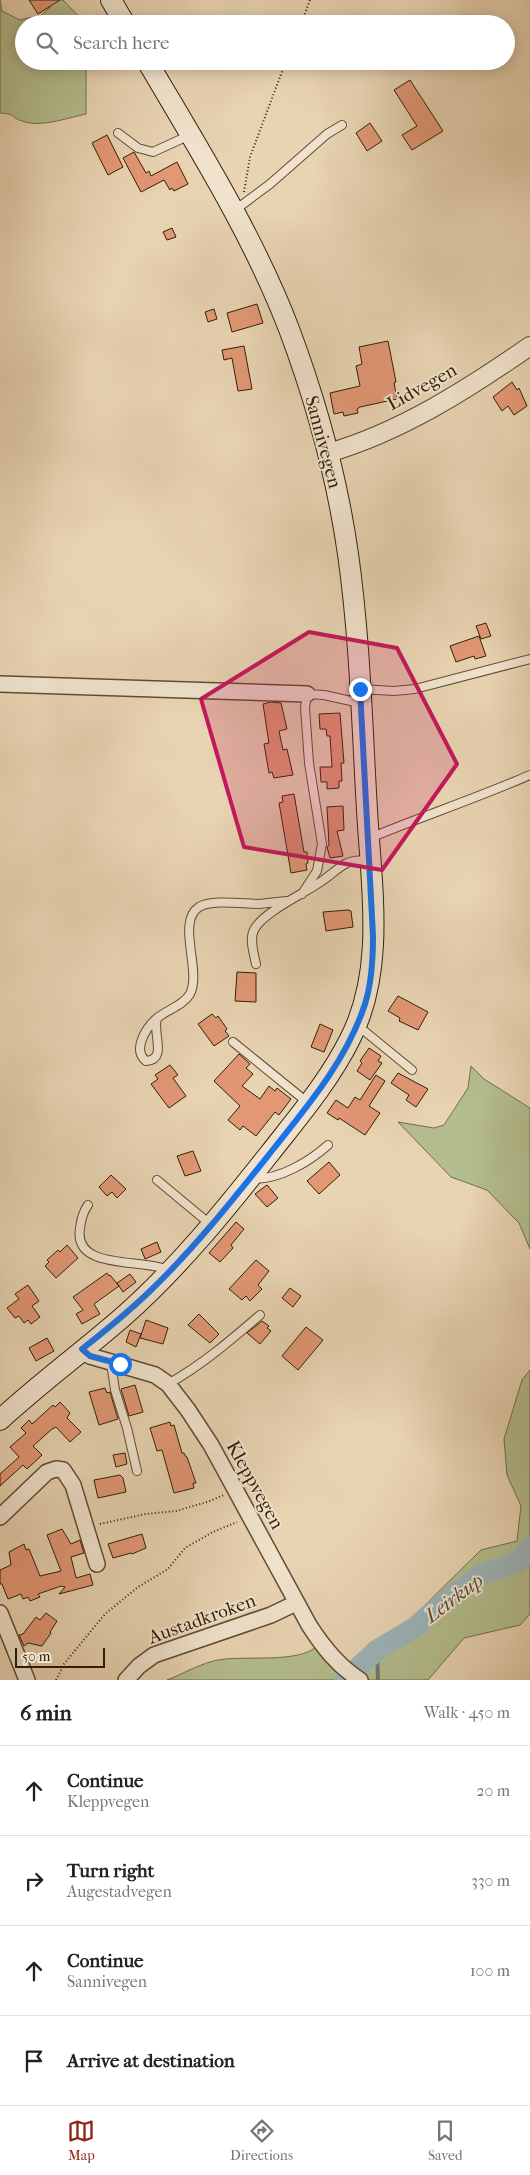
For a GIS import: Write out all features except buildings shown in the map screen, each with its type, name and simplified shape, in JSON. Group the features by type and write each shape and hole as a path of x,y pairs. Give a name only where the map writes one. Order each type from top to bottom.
{"main road":[{"path":"111,0 120,15"},
{"name":"Sannivegen","path":"0,1420 82,1349 124,1316 212,1225 250,1179 330,1074 357,1025 366,1002 372,961 370,860 361,696 348,554 328,453 289,330 264,272 240,206 190,135 152,70"}],"street":[{"name":"Lidvegen","path":"328,453 348,448 405,422 490,374 529,348"},
{"path":"0,684 307,694"},
{"name":"Kleppvegen","path":"82,1349 90,1356 155,1375 168,1384 211,1445 251,1516 296,1603 322,1645 338,1663 357,1678"},
{"path":"0,1517 47,1472 56,1469 63,1470 72,1485 98,1564"},
{"name":"Austadkroken","path":"126,1680 139,1666 154,1655 271,1615 296,1603"},
{"path":"0,1613 26,1678"}],"lane":[{"path":"240,206 270,184 327,134 342,125"},
{"path":"118,133 147,152 153,152 190,135"},
{"path":"302,894 317,871 322,844 309,763 305,708 307,694 361,696 415,689 530,659"},
{"path":"368,838 482,796 530,775"},
{"path":"157,1018 154,1026 158,1045 157,1056 154,1060 146,1061 141,1054 141,1042 147,1030 157,1018 171,1010 190,994 194,977 189,932 192,913 200,906 286,901 302,894 347,863 356,860 370,860"},
{"path":"256,964 252,937 254,930 286,901"},
{"path":"357,1025 412,1070"},
{"path":"233,1042 309,1104"},
{"path":"250,1179 267,1179 277,1176 316,1155 328,1145"},
{"path":"157,1180 212,1225"},
{"path":"88,1205 83,1214 79,1235 80,1242 91,1254 105,1260 152,1264 170,1270"},
{"path":"168,1384 186,1374 229,1342 260,1315"},
{"path":"111,1363 115,1390 127,1428 137,1472"}],"path":[{"path":"304,15 310,0"},
{"path":"240,206 250,157 283,70"},
{"path":"86,1527 145,1514 176,1511 207,1502 235,1490"},
{"path":"56,1680 64,1664 105,1614 138,1587 168,1569 185,1548 213,1532 251,1516"}],"highlighted area":[{"path":"309,632 397,648 457,764 382,870 244,847 201,699"}],"green space":[{"path":"0,0 2,11 15,18 15,70 86,70 86,114 54,122 29,123 11,115 0,113"},
{"path":"57,0 63,0 77,15 42,15"},
{"path":"471,1066 484,1079 530,1108 530,1249 519,1223 487,1190 451,1177 398,1122 434,1128 444,1125 468,1088"},
{"path":"530,1370 530,1614 520,1625 464,1638 428,1680 167,1680 212,1661 285,1657 309,1652 317,1646 345,1674 363,1666 481,1550 517,1541 521,1506 507,1475 504,1439 522,1380"}],"waterway":[{"name":"Leirkup","path":"345,1680 377,1650 414,1628 449,1597 482,1574 518,1562 530,1547"},
{"path":"377,1650 378,1680"}],"route":[{"path":"120,1364 90,1356 82,1349 124,1316 150,1292 212,1225 250,1179 326,1081 350,1040 366,1002 372,961 373,936 360,689"}]}
